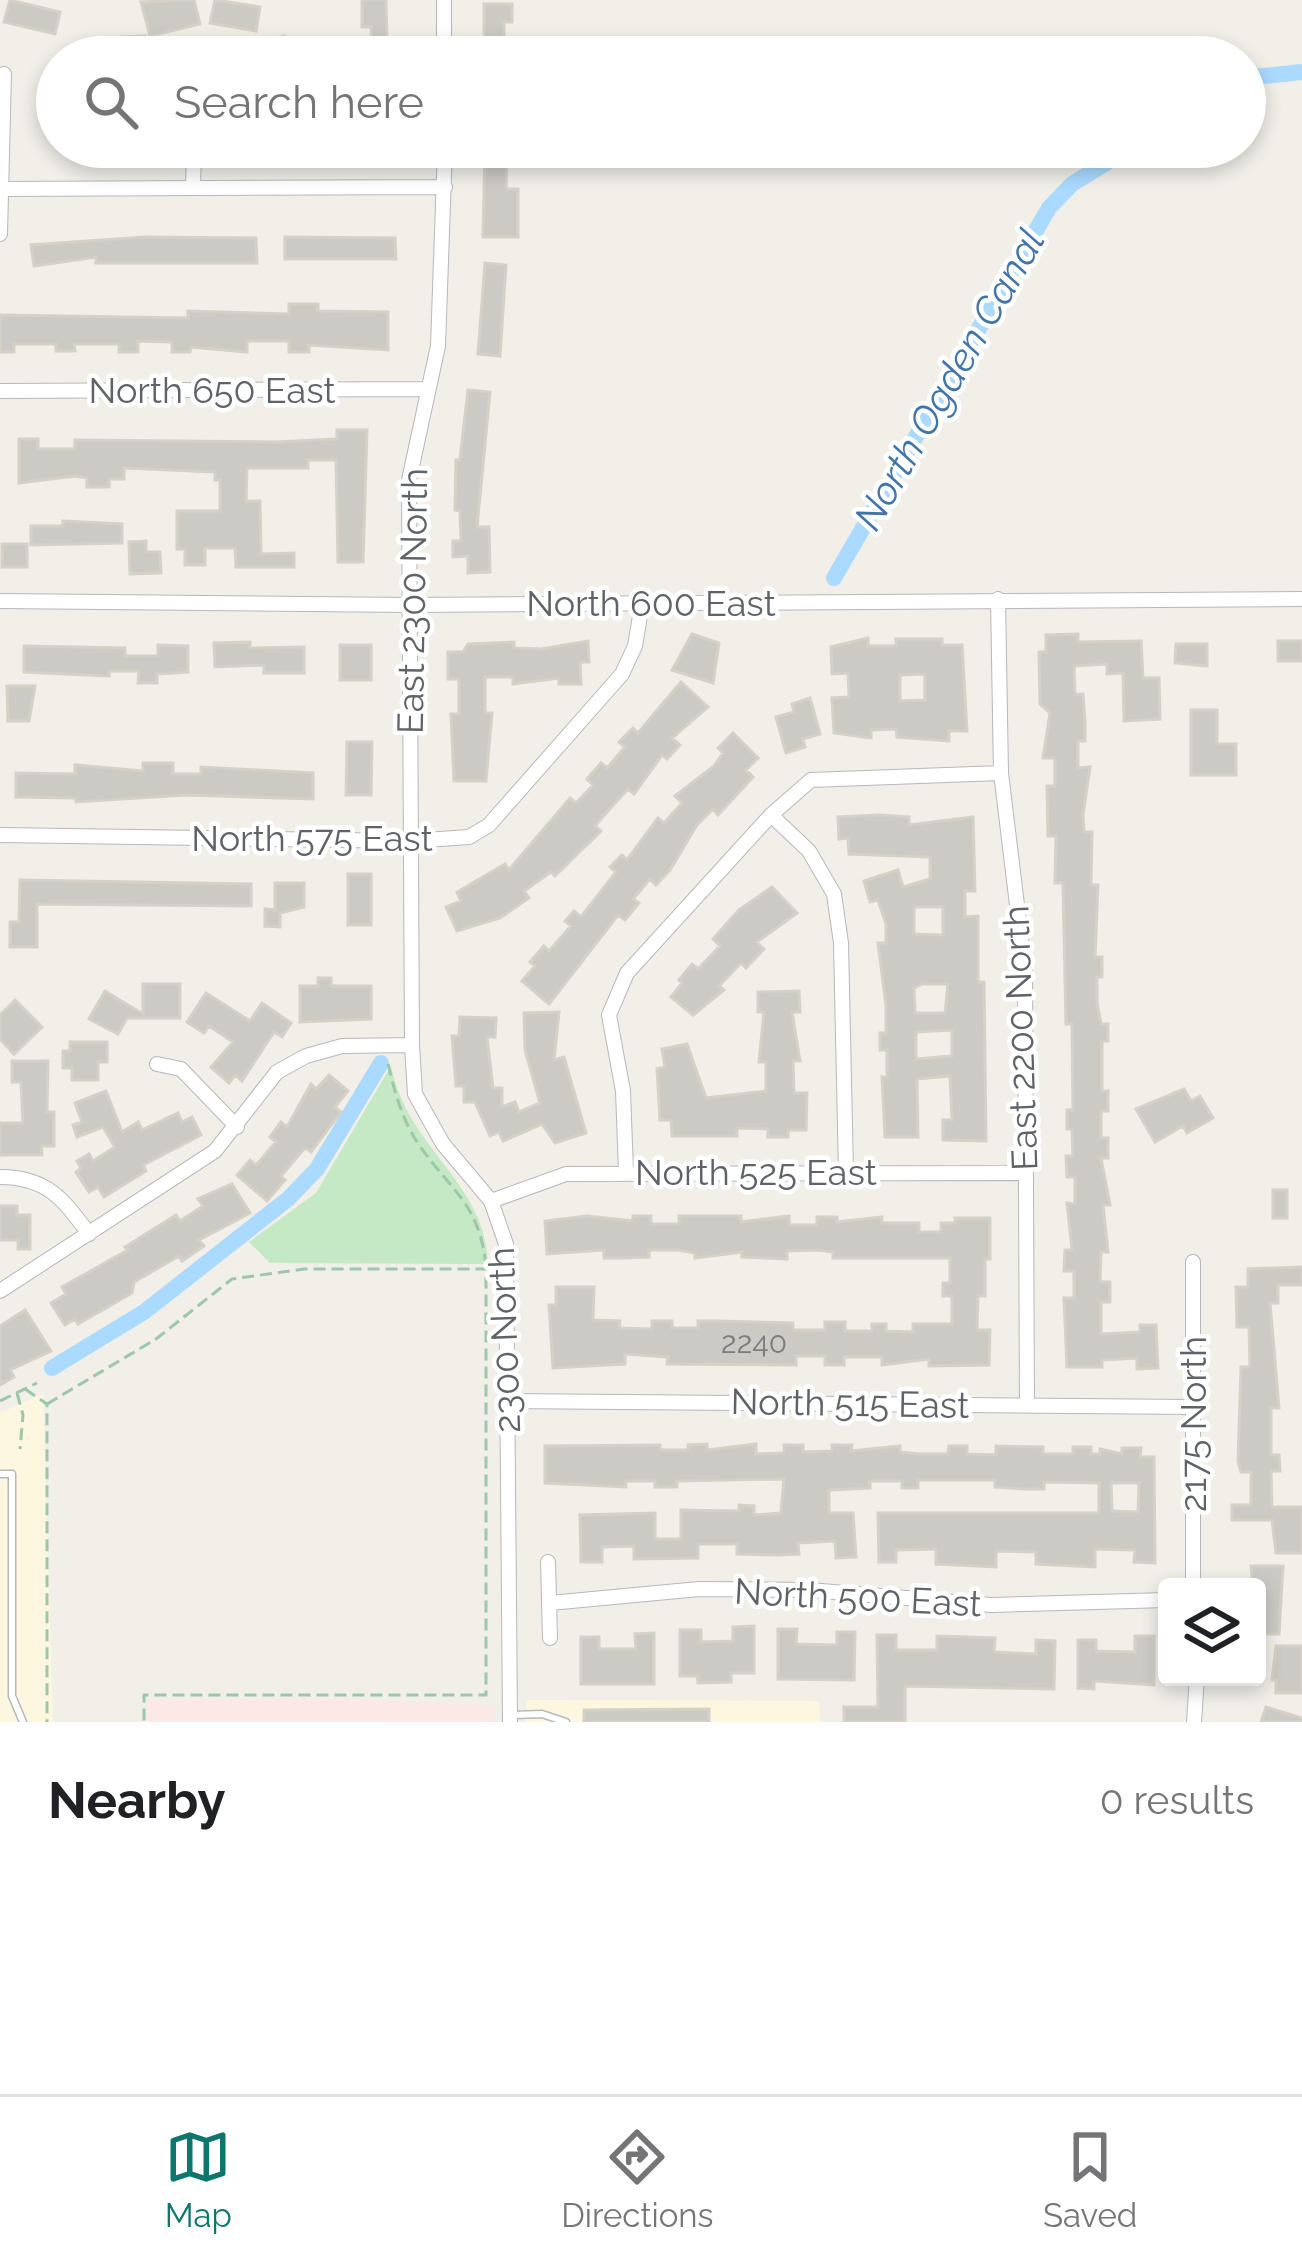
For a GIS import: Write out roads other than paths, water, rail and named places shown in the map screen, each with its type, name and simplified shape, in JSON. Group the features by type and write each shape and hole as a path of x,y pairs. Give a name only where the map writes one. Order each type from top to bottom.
{"street":[{"path":"443,0 444,36"},
{"path":"0,234 4,74"},
{"path":"193,168 193,188"},
{"name":"East 2300 North","path":"411,842 409,480 424,389 438,346 445,168"},
{"path":"2,189 445,187"},
{"name":"North 650 East","path":"0,391 424,389"},
{"name":"East 2200 North","path":"998,599 1001,773 1025,971 1027,1405"},
{"name":"North 600 East","path":"0,602 410,605 1302,599"},
{"name":"North 575 East","path":"0,835 411,842 469,837 489,825 622,674 635,646 642,604"},
{"path":"626,1172 623,1091 609,1015 627,973 770,815 811,780 1001,773"},
{"path":"770,815 809,851 834,894 841,943 846,1172"},
{"name":"2300 North","path":"411,842 415,1094 443,1144 491,1201 506,1244 510,1719"},
{"path":"0,1291 215,1151 277,1072 306,1056 342,1046 412,1046"},
{"path":"157,1064 181,1069 237,1127"},
{"name":"North 525 East","path":"491,1201 566,1174 1026,1173"},
{"path":"0,1177 22,1177 57,1190 89,1234"},
{"name":"2175 North","path":"1193,1262 1193,1578"},
{"name":"North 515 East","path":"508,1401 1193,1407"},
{"path":"548,1562 550,1638"},
{"name":"North 500 East","path":"550,1603 699,1589 809,1590 991,1605 1158,1600"},
{"path":"1194,1722 1196,1686"}],"lane":[{"path":"0,1474 12,1474 11,1696 23,1722"},
{"path":"510,1719 542,1714 566,1722"}],"waterway":[{"name":"North Ogden Canal","path":"1266,76 1302,72"},
{"name":"North Ogden Canal","path":"834,578 1049,208 1072,184 1098,168"},
{"name":"North Ogden Canal","path":"52,1368 144,1312 288,1199 317,1169 381,1063"}]}
